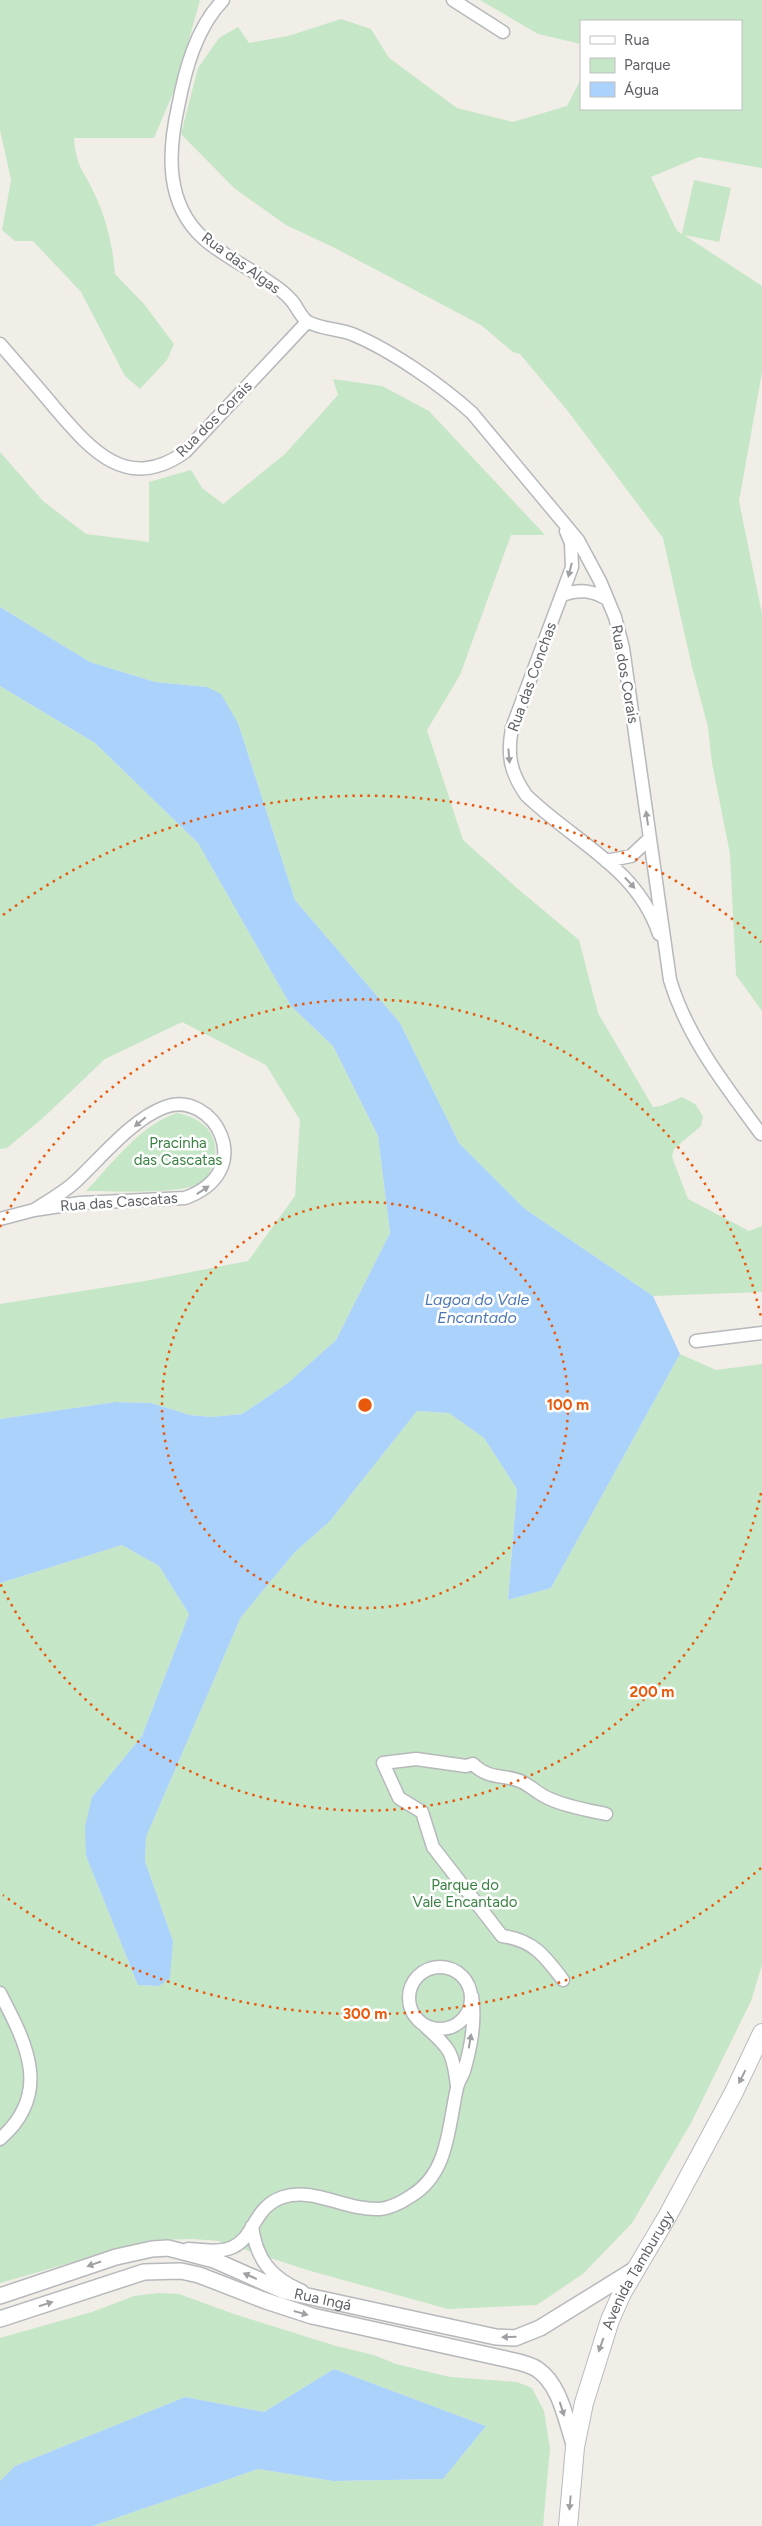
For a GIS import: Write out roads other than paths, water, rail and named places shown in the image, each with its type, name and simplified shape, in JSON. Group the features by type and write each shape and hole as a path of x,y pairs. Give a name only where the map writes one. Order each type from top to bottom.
{"main road":[{"name":"Avenida Tamburugy","path":"568,2526 574,2447 596,2358 610,2320 707,2143 762,2033"}],"street":[{"name":"Rua das Algas","path":"223,0 205,26 194,49 184,78 172,142 173,184 179,203 189,222 203,238 281,290 307,322"},
{"path":"453,0 503,32"},
{"name":"Rua dos Corais","path":"0,344 88,445 118,465 147,468 162,466 190,448 307,322"},
{"path":"307,322 337,329 366,341 433,381 454,397 472,413 563,523"},
{"name":"Rua dos Corais","path":"563,523 584,550 607,599 623,648 670,980 686,1024 702,1052 761,1134"},
{"name":"Rua das Conchas","path":"563,523 573,555 572,567 512,728 508,749 510,765 515,779 526,795 629,880 640,893 655,922 665,953"},
{"path":"562,595 585,590 595,592 607,599"},
{"path":"606,861 631,856 650,838"},
{"name":"Rua das Cascatas","path":"0,1219 34,1210 80,1203 185,1198 199,1193 214,1182 221,1168 225,1153 222,1136 214,1122 201,1111 184,1106 168,1106 153,1112 138,1122 73,1184 34,1210"},
{"path":"73,1184 80,1203"},
{"path":"696,1341 762,1333"},
{"path":"563,1980 543,1954 518,1938 502,1936 433,1847 422,1812 399,1798 383,1763 415,1761 416,1759 466,1766 473,1764 478,1770 501,1778 519,1780 550,1800 568,1807 606,1814"},
{"path":"168,2248 227,2249 242,2240 262,2210 271,2202 284,2197 310,2196 349,2205 380,2208 396,2205 416,2193 429,2181 443,2155 457,2086 464,2073 474,2020 472,1996 466,1980 454,1970 443,1966 422,1972 414,1980 410,1990 409,2002 412,2012 419,2021 448,2047 454,2058 457,2086"},
{"path":"0,1993 21,2033 31,2066 30,2082 22,2112 0,2139"},
{"path":"419,2021 430,2027 442,2029 454,2026 464,2018 470,2008 472,1996"},
{"path":"252,2226 254,2242 264,2265 288,2285 317,2297"},
{"name":"Rua Ingá","path":"0,2296 116,2257 152,2249 168,2248 214,2260 284,2291 496,2338 515,2338 540,2328 637,2268"},
{"name":"Rua Ingá","path":"0,2319 144,2272 181,2271 199,2275 266,2301 312,2316 510,2360 536,2368 544,2374 558,2398 574,2447"}],"water":[{"name":"Lagoa do Vale Encantado","path":"0,607 90,662 155,682 207,687 221,694 238,723 295,900 400,1023 459,1143 525,1209 653,1296 680,1354 551,1588 508,1600 517,1489 484,1438 449,1413 417,1411 330,1521 295,1552 241,1617 146,1837 145,1861 173,1941 170,1978 159,1986 138,1985 86,1856 85,1827 92,1797 142,1736 189,1614 159,1566 122,1545 0,1583 0,1419 115,1402 151,1403 190,1415 211,1417 242,1414 288,1383 336,1340 390,1233 378,1136 333,1046 291,1006 198,843 95,743 0,686"},
{"path":"334,2369 486,2426 443,2479 333,2481 258,2469 93,2526 0,2526 0,2481 15,2466 185,2397 264,2412"}],"park label":[{"name":"Pracinha das Cascatas","path":"178,1152"},
{"name":"Parque do Vale Encantado","path":"465,1894"}]}
